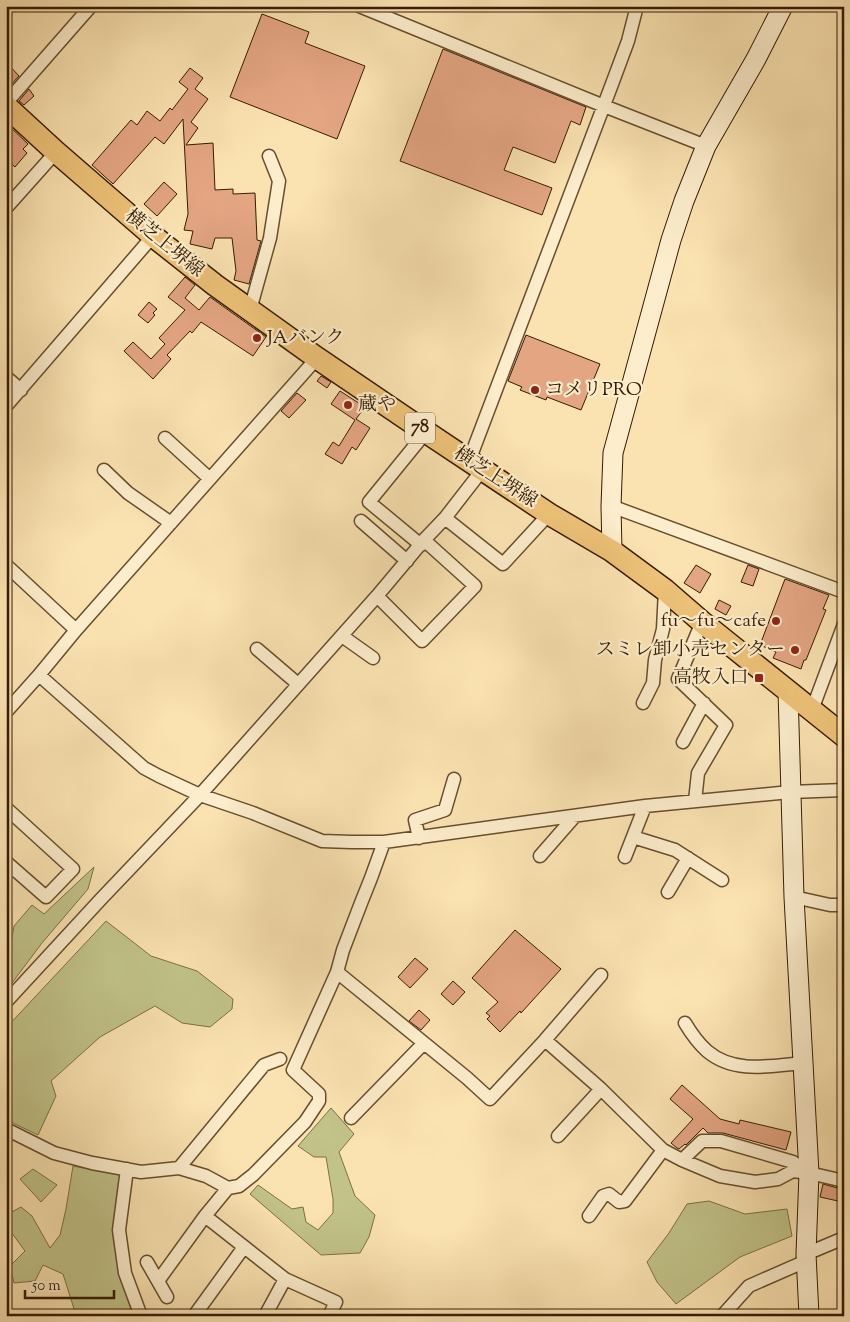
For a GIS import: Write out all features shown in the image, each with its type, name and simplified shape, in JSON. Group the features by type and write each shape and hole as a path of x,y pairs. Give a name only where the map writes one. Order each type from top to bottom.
{"main road":[{"name":"横芝上堺線","path":"6,104 56,152 154,236 215,285 317,358 426,432 549,514 612,551 665,590 844,736"}],"street":[{"path":"6,104 91,6"},
{"path":"359,6 706,146"},
{"path":"6,1002 106,893 200,795 445,518 476,465 628,41 637,6"},
{"path":"612,551 613,453 671,240 706,146 783,6"},
{"path":"6,208 56,152"},
{"path":"250,310 270,238 279,181 269,156"},
{"path":"6,406 154,236"},
{"path":"6,712 40,675 76,630 317,358"},
{"path":"6,377 21,390"},
{"path":"377,596 422,641 475,586 422,542 369,502 426,432"},
{"path":"166,438 210,479"},
{"path":"104,470 128,493 171,523"},
{"path":"611,506 844,592"},
{"path":"445,518 503,564 549,514"},
{"path":"361,521 407,561"},
{"path":"6,565 76,630"},
{"path":"643,703 652,683 655,660 663,629 665,590"},
{"path":"695,801 698,773 726,725 678,679 702,622"},
{"path":"812,710 844,624"},
{"path":"342,636 372,658"},
{"path":"257,649 298,684"},
{"path":"40,675 144,768 200,795 253,813 322,841 384,842 645,806 790,792 844,790"},
{"path":"788,691 794,897 809,1172 806,1258 810,1316"},
{"path":"683,742 704,703"},
{"path":"419,838 415,820 445,810 454,779"},
{"path":"625,856 645,806"},
{"path":"6,808 73,869 46,897 6,862"},
{"path":"540,856 575,816"},
{"path":"633,837 674,850 722,880"},
{"path":"6,1129 54,1153 92,1163 141,1172 179,1168 206,1176 228,1188 239,1186 253,1175 305,1122 319,1101 319,1094 293,1070 337,972 384,842"},
{"path":"668,892 688,858"},
{"path":"794,897 830,905 844,905"},
{"path":"337,972 490,1099 545,1040 601,975"},
{"path":"685,1023 707,1051 725,1062 742,1067 755,1068 803,1063"},
{"path":"545,1040 601,1089 663,1150 682,1160 720,1176 755,1182 778,1179 793,1170 844,1181"},
{"path":"351,1118 424,1043"},
{"path":"179,1168 264,1065 280,1060"},
{"path":"558,1136 601,1089"},
{"path":"682,1160 702,1141 721,1141 793,1162 809,1172"},
{"path":"589,1216 604,1196 609,1194 619,1202 625,1201 663,1150"},
{"path":"127,1169 119,1230 125,1273 140,1316"},
{"path":"158,1281 205,1216 228,1188"},
{"path":"205,1216 285,1279 336,1302 329,1316"},
{"path":"722,1316 749,1286 844,1238"},
{"path":"194,1316 244,1247"},
{"path":"147,1262 167,1297"},
{"path":"265,1316 285,1279"}],"green space":[{"path":"94,867 88,889 42,943 6,991 6,955 10,949 14,926 32,905 44,914"},
{"path":"106,921 151,956 197,971 233,999 232,1009 210,1027 182,1023 155,1006 100,1037 51,1081 56,1096 38,1135 13,1123 6,1114 6,1028"},
{"path":"331,1108 354,1134 339,1152 355,1196 375,1215 369,1237 360,1253 321,1255 250,1194 258,1185 292,1209 303,1207 306,1222 318,1230 333,1213 333,1199 326,1157 314,1157 298,1146"},
{"path":"73,1166 120,1175 114,1234 133,1316 82,1316 75,1312 63,1274 43,1265 35,1281 14,1283 10,1266 25,1251 6,1225 6,1215 21,1207 32,1216 50,1248 60,1235"},
{"path":"33,1169 57,1185 41,1202 20,1179"},
{"path":"709,1201 745,1214 787,1209 792,1236 740,1257 676,1304 657,1282 647,1262 669,1233 687,1204"}],"building":[{"path":"262,14 309,32 305,43 365,66 337,139 230,97"},
{"path":"443,49 586,107 580,125 571,121 555,163 513,147 504,170 552,188 542,215 400,161"},
{"path":"6,62 19,76 6,90"},
{"path":"190,68 203,78 195,89 208,99 191,122 198,128 186,145 213,143 215,190 233,189 233,194 255,193 257,240 261,241 249,284 234,280 236,271 232,238 215,238 212,249 190,244 193,231 184,230 188,214 183,119 164,144 155,137 113,184 92,165 131,120 137,125 147,111 160,121 170,108 172,110 188,89 179,82"},
{"path":"29,89 34,96 24,105 19,101"},
{"path":"6,123 28,144 23,149 27,153 15,167 6,159"},
{"path":"164,182 177,194 157,216 144,204"},
{"path":"185,277 195,285 185,298 199,310 210,297 266,337 253,356 201,322 192,333 190,331 167,355 171,359 153,379 124,351 133,342 151,359 165,344 159,338 185,310 168,297"},
{"path":"149,302 157,309 153,313 155,315 148,323 138,315"},
{"path":"526,335 600,364 581,410 547,397 546,400 520,390 522,387 508,381"},
{"path":"321,376 331,382 327,388 317,381"},
{"path":"340,391 365,407 356,419 370,428 356,450 352,447 342,464 325,454 333,442 339,446 355,420 331,404"},
{"path":"297,393 306,400 289,418 281,411"},
{"path":"696,565 711,574 700,593 684,583"},
{"path":"748,565 759,569 753,586 741,582"},
{"path":"785,579 829,595 823,609 826,610 801,669 773,658 776,652 760,645"},
{"path":"719,600 731,606 726,615 715,609"},
{"path":"515,930 561,969 521,1013 520,1011 500,1032 487,1019 490,1016 486,1013 498,1002 472,978"},
{"path":"415,958 428,969 410,988 398,977"},
{"path":"453,981 465,992 453,1005 441,994"},
{"path":"419,1010 430,1020 421,1030 409,1021"},
{"path":"682,1085 720,1119 739,1124 740,1120 791,1132 786,1150 723,1133 708,1133 703,1128 686,1145 679,1149 677,1148 671,1143 693,1119 670,1099"},
{"path":"823,1184 841,1189 838,1201 820,1197"}],"place":[{"name":"JAバンク","path":"257,338"},
{"name":"コメリPRO","path":"535,390"},
{"name":"蔵や","path":"348,405"},
{"name":"fu～fu～cafe","path":"776,621"},
{"name":"スミレ卸小売センター","path":"795,650"},
{"name":"高牧入口","path":"759,678"}]}
